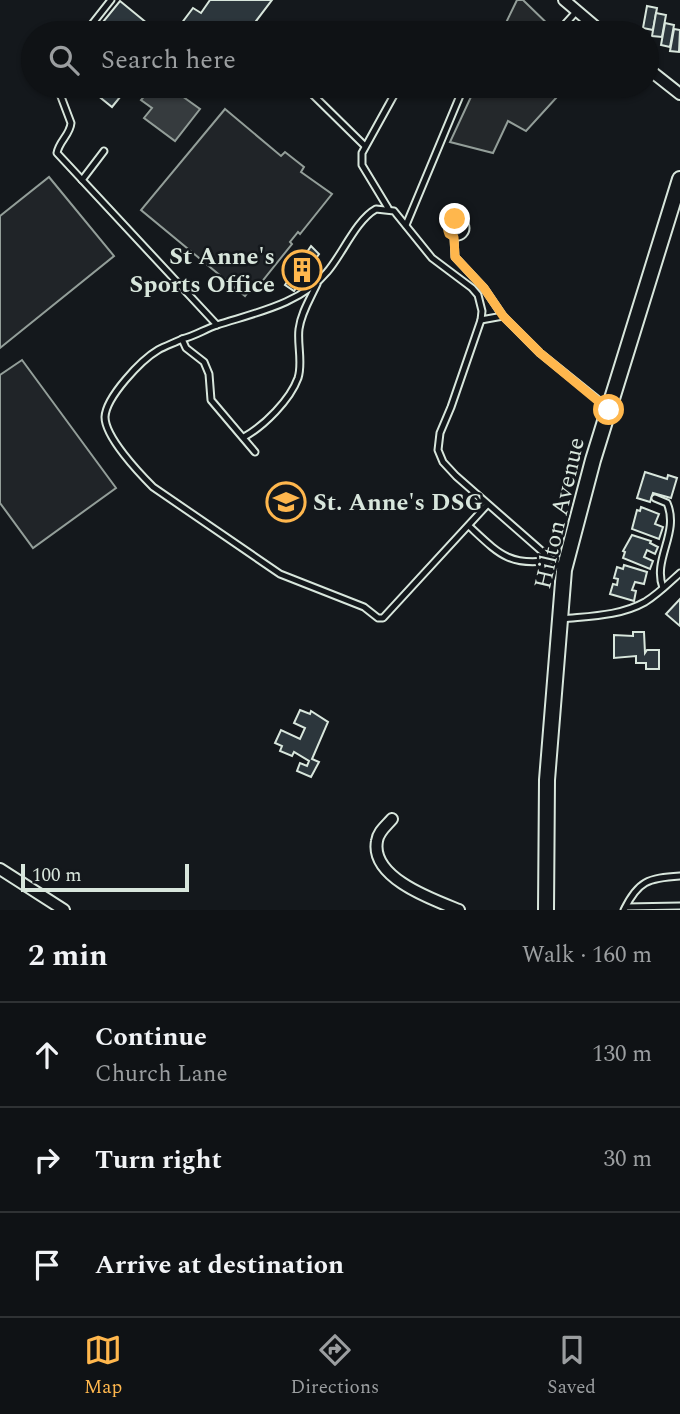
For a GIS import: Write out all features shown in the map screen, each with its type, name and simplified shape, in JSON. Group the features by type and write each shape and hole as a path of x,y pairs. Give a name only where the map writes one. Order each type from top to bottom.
{"street":[{"path":"564,0 588,21"},
{"path":"659,77 680,94"},
{"name":"Hilton Avenue","path":"546,910 547,780 559,619 558,565 680,179"},
{"path":"392,819 381,831 377,841 379,858 385,867 398,881 459,910"},
{"path":"0,869 64,910"}],"lane":[{"path":"94,21 111,0"},
{"path":"568,21 576,12"},
{"path":"62,98 71,128 58,146 57,153 217,325"},
{"path":"315,98 365,146"},
{"path":"388,208 362,165 365,146 393,98"},
{"path":"406,225 459,98"},
{"path":"82,180 104,150"},
{"path":"488,505 383,618 378,618 356,604 280,574 153,487 139,474 111,436 105,418 113,394 156,351 303,293 317,284 328,272 370,212 388,208 394,211 432,258 472,288 478,296 482,311 452,407 440,433 438,450 443,462 558,565"},
{"path":"454,237 455,257 484,288 503,316 540,353 609,410"},
{"path":"244,437 260,428 280,405 298,377 299,330 303,313 317,284"},
{"path":"481,320 503,316"},
{"path":"182,339 186,348 204,362 209,374 211,400 255,452"},
{"path":"655,498 667,503 673,520 659,571 663,587"},
{"path":"470,527 510,560 558,565"},
{"path":"559,619 632,608 654,596 680,573"},
{"path":"680,876 654,879 641,884 633,892 625,909 680,906"}],"shaded area":[{"path":"517,0 523,0 545,21 507,21"},
{"path":"185,98 200,109 175,141 144,118 152,108 141,100"},
{"path":"470,98 556,98 526,131 508,121 493,153 450,142"},
{"path":"225,109 281,156 285,152 304,167 301,172 332,194 300,234 298,232 290,242 292,244 260,284 256,282 245,296 141,210"},
{"path":"49,177 114,256 0,348 0,216"},
{"path":"22,360 116,488 33,548 0,503 0,375"}],"building":[{"path":"210,0 272,0 256,21 183,21 193,8 201,13"},
{"path":"120,1 144,21 104,21"},
{"path":"647,6 657,8 655,21 644,21"},
{"path":"656,13 666,15 662,37 659,37 659,21 655,21"},
{"path":"665,23 674,25 670,47 661,45"},
{"path":"674,29 680,30 679,52 670,51"},
{"path":"101,98 119,98 112,107"},
{"name":"St Anne's Sports Office","path":"311,246 319,254 294,291 285,285"},
{"path":"645,472 667,479 668,475 677,478 671,498 653,493 650,502 637,498"},
{"path":"641,507 659,514 655,524 663,527 659,539 632,529 637,510 640,511"},
{"path":"632,535 651,541 650,543 658,547 655,554 647,550 644,557 653,561 650,569 623,558 623,551"},
{"path":"624,565 647,572 644,584 635,582 632,590 636,591 634,601 610,594 613,584 617,585 618,579 614,578 617,567 623,569"},
{"path":"680,599 680,626 666,614"},
{"path":"633,632 644,632 645,653 647,650 659,650 659,669 646,669 646,663 636,663 636,656 614,658 614,635 633,636"},
{"path":"300,710 310,714 311,711 328,722 312,759 319,762 311,777 297,771 300,763 307,766 309,761 294,752 292,756 280,751 282,746 275,743 281,730 300,739 305,728 294,723"}],"place":[{"name":"St Anne's Sports Office","path":"302,270"},
{"name":"St. Anne's DSG","path":"286,502"}],"route":[{"path":"455,219 449,222 447,231 454,237 455,257 484,288 503,316 540,353 609,410"}]}
